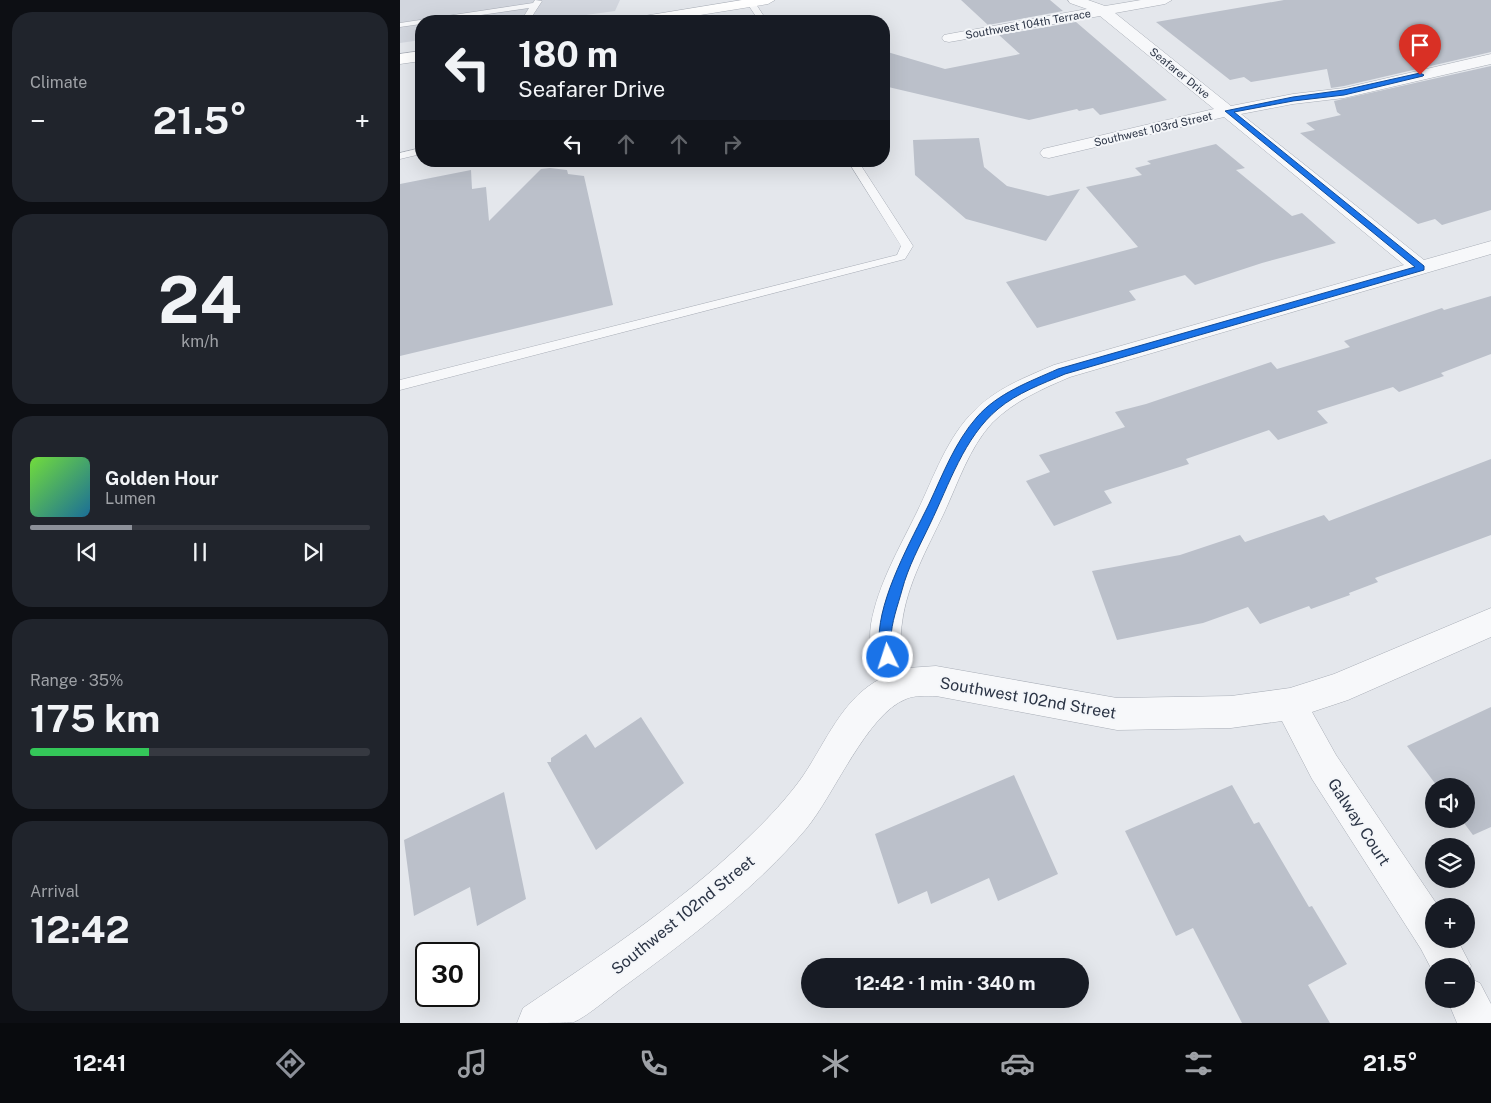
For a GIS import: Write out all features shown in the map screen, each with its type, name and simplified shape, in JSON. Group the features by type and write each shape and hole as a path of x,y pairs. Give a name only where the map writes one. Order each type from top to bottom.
{"main road":[{"path":"675,0 682,14"},
{"path":"647,15 651,12 682,14 768,0"},
{"path":"400,59 415,57"}],"street":[{"name":"Seafarer Drive","path":"1075,0 1100,5 1421,268"},
{"name":"Southwest 104th Terrace","path":"949,38 1100,5 1165,0"},
{"name":"Southwest 103rd Street","path":"1049,153 1229,111 1344,92 1491,59"},
{"path":"899,686 888,657 885,639 896,588 960,449 980,421 994,407 1017,392 1062,371 1491,247"},
{"name":"Southwest 102nd Street","path":"538,1023 676,924 751,862 780,834 807,800 852,728 872,705 899,686 912,682 936,681 1117,714 1231,712 1290,704 1336,689 1491,622"},
{"name":"Galway Court","path":"1290,704 1324,767 1425,921"},
{"path":"1472,1008 1479,1023"}],"lane":[{"path":"528,15 537,3"},
{"path":"465,15 537,3"},
{"path":"751,3 759,15"},
{"path":"400,25 415,23"},
{"path":"400,156 415,152"},
{"path":"400,385 901,257 907,246 857,167"}],"shaded area":[{"path":"400,0 620,0 615,11 586,15 415,15 415,41 400,43"}],"building":[{"path":"961,0 1050,0 1063,11 988,25"},
{"path":"1284,0 1491,0 1491,52 1331,88 1327,69 1251,82 1244,77 1230,80 1156,22"},
{"path":"1076,22 1167,100 1100,115 1093,108 1079,111 1077,109 1029,120 890,87 890,53 945,69 1020,54 999,35"},
{"path":"1491,66 1491,210 1442,225 1435,219 1418,224 1300,133 1315,130 1306,123 1341,115 1337,112 1334,101"},
{"path":"979,138 984,167 1007,186 1048,196 1080,189 1046,241 966,219 915,175 913,140"},
{"path":"1216,144 1245,168 1236,170 1292,216 1302,213 1336,243 1262,263 1195,285 1185,275 1129,291 1136,300 1037,328 1006,282 1138,247 1086,187 1142,175 1135,168 1151,164 1147,161"},
{"path":"541,169 567,170 568,174 584,176 613,305 400,356 400,184 471,170 472,189 486,187 489,221"},
{"path":"1491,296 1491,354 1441,373 1444,376 1399,392 1393,387 1317,411 1328,423 1278,440 1269,430 1186,459 1189,464 1104,491 1112,503 1054,526 1026,481 1050,472 1039,455 1125,427 1115,412 1146,404 1271,362 1277,369 1350,347 1344,341 1442,308 1444,310"},
{"path":"1491,459 1491,535 1375,578 1378,582 1349,593 1350,595 1311,609 1309,606 1260,624 1248,607 1203,623 1117,640 1092,571 1180,555 1240,535 1245,542 1324,515 1329,521"},
{"path":"1491,707 1491,827 1473,835 1468,828 1475,828 1475,778 1431,778 1407,746"},
{"path":"641,717 684,783 596,850 547,762 551,762 551,758 586,734 595,748"},
{"path":"1014,775 1058,874 998,901 989,878 931,904 927,891 898,904 875,834"},
{"path":"1232,785 1254,824 1259,822 1309,907 1312,906 1347,964 1308,985 1330,1023 1242,1023 1193,928 1176,936 1125,831"},
{"path":"504,792 526,899 477,926 470,887 414,916 404,840"}],"route":[{"path":"888,657 885,639 888,621 896,588 908,558 960,449 980,421 994,407 1017,392 1062,371 1421,268 1229,111 1344,92 1420,75"}]}
